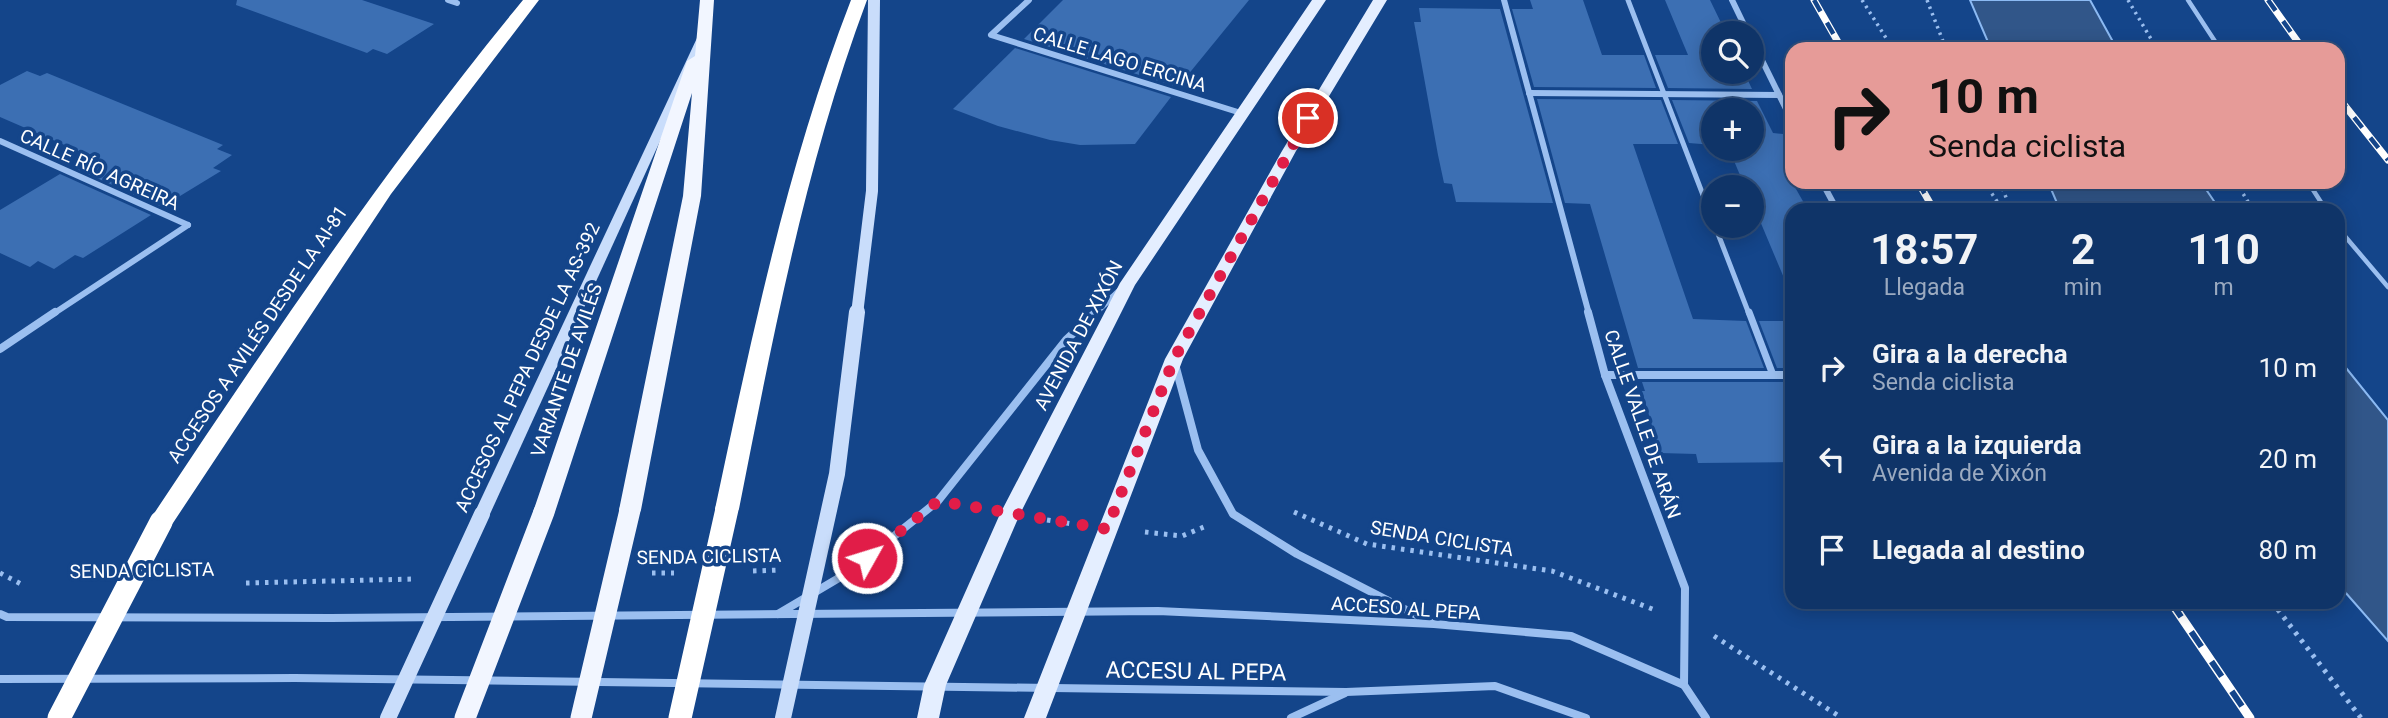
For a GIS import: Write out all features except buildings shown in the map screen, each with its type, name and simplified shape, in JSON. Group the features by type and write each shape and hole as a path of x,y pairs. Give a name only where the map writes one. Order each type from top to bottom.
{"highway":[{"name":"ACCESOS A AVILÉS DESDE LA AI-81","path":"60,718 161,522 332,260 459,85 531,0"},
{"name":"VARIANTE DE AVILÉS","path":"581,718 630,510 692,196 707,0"},
{"path":"680,718 785,238 839,47 859,0"},
{"name":"VARIANTE DE AVILÉS","path":"466,718 544,512 704,34"}],"main road":[{"path":"783,718 839,461 872,191 874,0"},
{"name":"AVENIDA DE XIXÓN","path":"928,718 935,685 1010,514 1128,283 1319,0"},
{"path":"1035,718 1174,359 1289,151 1380,0"},
{"name":"ACCESOS AL PEPA DESDE LA AS-392","path":"388,718 704,34"}],"street":[{"path":"448,0 457,3"},
{"name":"CALLE LAGO ERCINA","path":"1029,0 991,36 1241,113"},
{"name":"CALLE VALLE DE ARÁN","path":"1504,0 1605,375 1685,588 1684,685"},
{"path":"1628,0 1701,190"},
{"path":"1732,0 1742,21"},
{"path":"1764,64 1785,107"},
{"path":"1529,93 1779,95"},
{"name":"CALLE RÍO AGREIRA","path":"0,141 188,225 0,349"},
{"path":"1719,238 1773,375"},
{"path":"777,614 849,572 938,501 1066,340 1128,283"},
{"path":"1174,359 1198,450 1233,514 1297,554 1434,624"},
{"path":"1605,375 1785,375"},
{"name":"ACCESO AL PEPA","path":"0,614 7,617 331,618 1158,611 1434,624 1571,636 1684,685"},
{"name":"ACCESU AL PEPA","path":"0,679 295,678 1346,692 1495,686 1586,718"},
{"path":"1684,685 1706,718"},
{"name":"ACCESU AL PEPA","path":"1292,718 1346,692"}],"lane":[{"path":"2188,0 2215,42"},
{"path":"2345,236 2388,287"}],"path":[{"path":"1862,0 1889,42"},
{"path":"1927,0 1943,42"},
{"path":"2128,0 2153,42"},
{"name":"SENDA CICLISTA","path":"1010,514 1107,529 1182,536 1233,514 1275,504 1367,544 1552,571 1684,621 1721,640 1842,718"},
{"name":"SENDA CICLISTA","path":"748,571 789,570"},
{"name":"SENDA CICLISTA","path":"637,573 678,572"},
{"path":"0,573 30,589"},
{"name":"SENDA CICLISTA","path":"239,584 416,579"},
{"path":"2277,609 2361,718"}],"water":[{"path":"1970,0 2090,0 2113,42 1988,42"},
{"path":"2051,189 2206,189 2215,203 2057,203"},
{"path":"2345,367 2388,420 2388,641 2345,592"}],"railway":[{"path":"1814,0 1838,42"},
{"path":"2268,0 2298,42"},
{"path":"2345,106 2388,160"},
{"path":"1922,189 1930,203"},
{"path":"2176,609 2250,718"}],"route":[{"path":"867,558 938,501 1107,529 1174,359 1308,118"}]}
